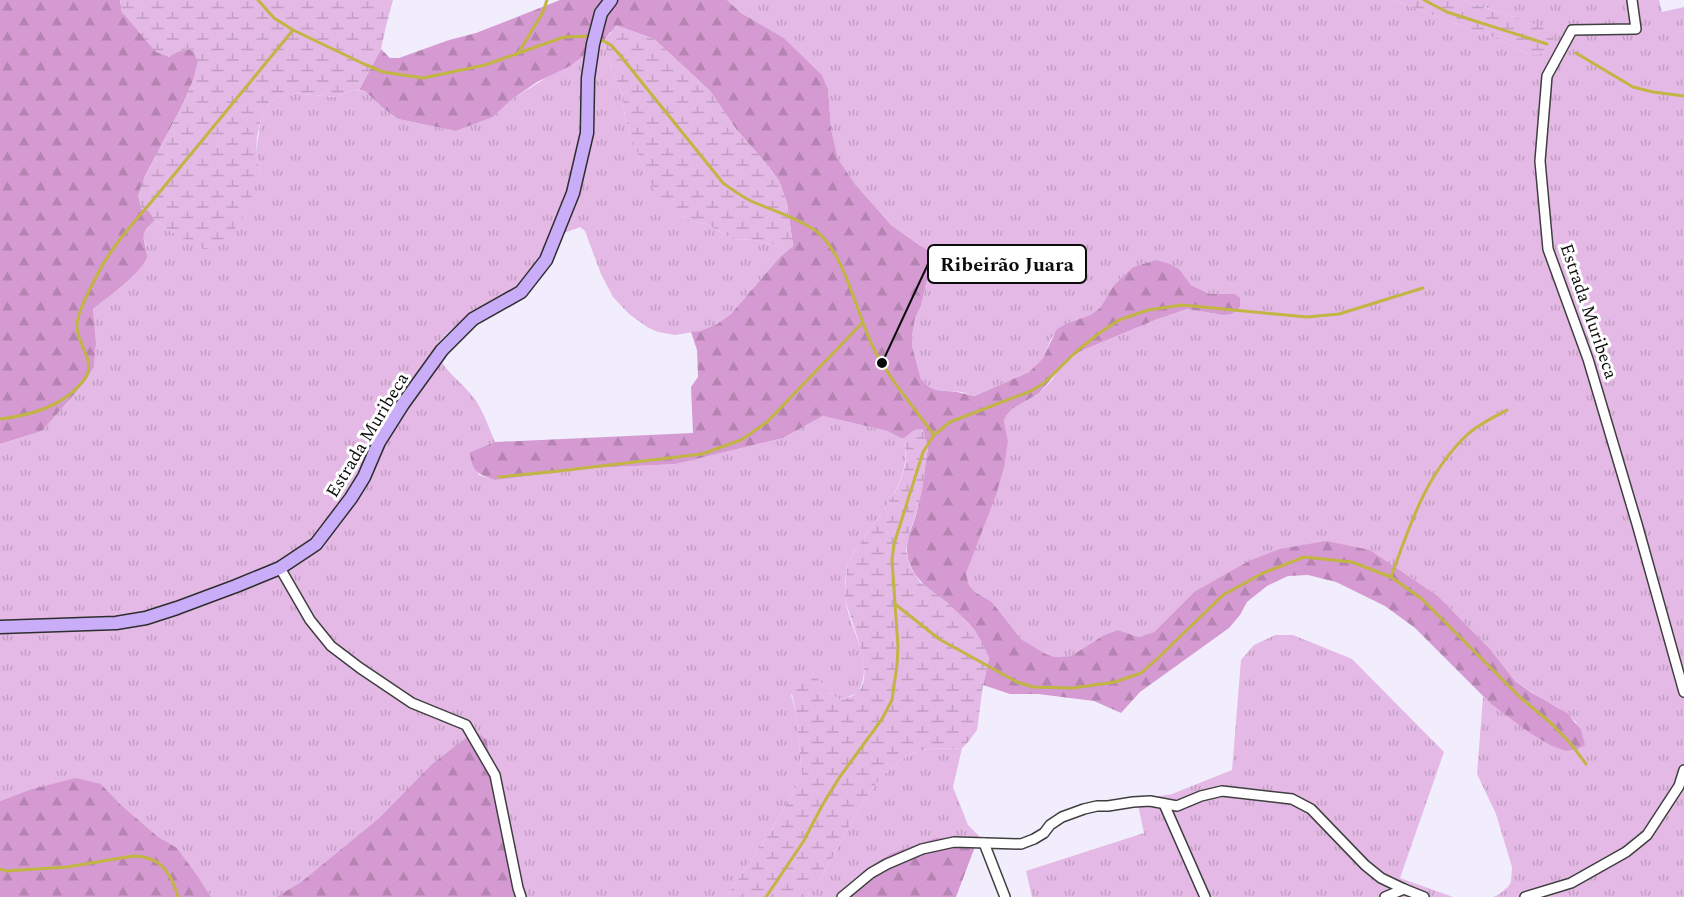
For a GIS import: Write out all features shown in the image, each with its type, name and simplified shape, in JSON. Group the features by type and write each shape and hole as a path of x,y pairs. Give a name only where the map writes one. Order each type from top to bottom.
{"street":[{"name":"Estrada Muribeca","path":"0,627 116,623 146,618 280,568 316,544 345,507 364,477 379,442 442,350 473,319 521,292 546,260 573,193 587,133 588,78 593,44 601,13 611,0"},
{"name":"Estrada Muribeca","path":"1632,0 1636,29 1572,30 1547,76 1540,161 1548,249 1588,359 1684,692"},
{"path":"280,568 310,620 331,646 412,703 466,725 495,775 521,897"},
{"path":"1525,897 1571,883 1626,852 1640,841 1647,835 1679,786 1684,770"},
{"path":"842,897 871,873 922,849 954,842 1021,844 1044,833 1050,825 1062,817 1084,808 1142,801 1177,806 1201,796 1222,791 1292,799 1311,809 1365,865 1381,878 1425,897"},
{"path":"1164,804 1204,897"},
{"path":"984,843 1005,897"},
{"path":"1385,897 1404,889"}],"green space":[{"path":"0,0 120,0 122,12 169,57 181,51 190,50 194,51 198,62 183,104 144,178 149,211 155,220 144,234 147,258 130,279 93,309 96,343 94,367 84,383 42,431 0,444"},
{"path":"120,0 393,0 381,49 359,90 336,97 291,93 270,102 261,119 257,137 256,152 260,174 245,214 230,236 219,246 203,249 173,233 155,220 149,211 141,209 138,195 144,178 183,104 198,62 193,51 189,50 169,57 156,52 122,12"},
{"path":"560,0 727,0 741,13 784,38 822,75 828,89 831,129 838,159 855,184 891,225 928,251 927,280 921,306 915,318 912,346 921,379 929,387 974,396 1029,372 1043,358 1057,329 1090,315 1100,308 1114,285 1133,267 1156,260 1180,270 1191,285 1210,294 1235,294 1240,298 1240,307 1232,314 1223,315 1188,309 1155,320 1079,352 1067,361 1039,393 1012,409 1006,416 1004,421 1008,441 1004,467 996,495 966,573 969,585 975,592 992,602 1021,639 1055,657 1071,656 1104,635 1118,630 1139,637 1154,632 1194,592 1249,561 1280,549 1326,541 1370,550 1438,596 1490,649 1515,681 1567,713 1581,730 1585,745 1566,751 1530,733 1491,704 1415,628 1385,606 1336,582 1308,575 1288,576 1267,586 1247,602 1229,628 1140,692 1121,713 1094,701 1038,694 1010,694 983,685 989,658 976,633 966,620 924,585 910,564 907,551 908,541 919,503 928,448 914,431 903,439 887,431 823,416 783,438 676,464 596,468 495,480 480,474 472,464 470,452 495,442 693,433 691,387 698,377 697,350 691,332 717,324 731,314 779,258 793,246 787,203 779,181 736,129 710,91 653,38 610,32 604,41 570,66 537,82 511,100 493,117 456,131 398,119 365,91 359,90 381,49 390,58 399,58 476,33"},
{"path":"727,0 1394,0 1502,41 1529,55 1514,17 1463,0 1659,0 1662,12 1684,7 1684,897 1493,897 1508,887 1511,882 1512,867 1496,814 1477,774 1483,697 1550,745 1577,723 1559,708 1515,681 1490,649 1438,596 1370,550 1194,592 1154,632 1139,637 1118,630 1104,635 1071,656 1055,657 1046,654 1021,639 992,602 975,592 969,585 966,572 1008,441 1004,421 1006,416 1012,409 1039,393 1059,369 1079,352 1155,320 1189,309 1223,315 1235,294 1210,294 1191,285 1180,270 1156,260 1133,267 1114,285 1100,308 1090,315 1068,323 1052,337 1043,358 1029,372 973,396 929,387 921,379 912,346 912,336 927,280 929,256 920,245 891,225 855,184 838,159 831,129 828,89 822,75 784,38 741,13"},
{"path":"1394,0 1463,0 1544,27 1552,36 1554,42 1552,49 1538,55 1529,55 1502,41"},
{"path":"616,25 653,38 710,91 736,129 779,181 787,203 793,246 778,246 750,239 735,240 706,224 691,221 674,211 659,197 644,171 625,118 622,93 607,56 604,41"},
{"path":"604,41 607,56 622,93 625,118 644,171 674,211 691,221 706,224 735,240 750,239 778,246 793,246 779,258 731,314 717,324 700,331 675,335 647,327 629,314 613,297 601,274 585,231 580,227 564,233 553,247 544,275 473,314 437,344 445,367 469,391 477,403 495,442 470,452 479,475 495,480 596,468 676,464 783,438 823,416 887,431 903,439 905,453 904,466 894,493 853,554 846,572 847,609 863,656 863,680 858,693 840,700 830,693 812,672 791,695 796,712 802,777 771,831 726,897 524,897 497,806 487,740 431,765 379,818 301,882 276,897 211,897 177,848 157,836 101,784 29,790 0,801 0,444 42,431 84,383 94,367 96,343 93,309 125,284 139,269 146,253 142,234 145,228 155,220 173,233 260,174 256,152 261,119 270,102 283,95 291,93 336,97 353,90 365,91 398,119 456,131 493,117 511,100"},
{"path":"923,429 928,448 922,491 906,550 910,566 920,582 947,602 974,629 989,658 977,730 962,748 920,751 902,759 887,772 861,805 830,862 807,897 726,897 771,831 802,777 796,712 790,686 803,672 812,672 830,693 840,700 857,693 863,685 863,660 845,597 847,569 853,554 887,506 901,480 906,453 903,439 914,430"},
{"path":"1275,635 1293,635 1352,659 1444,752 1400,878 1453,897 1032,897 1026,871 1144,833 1137,800 1172,794 1232,770 1241,660 1254,645"},
{"path":"475,731 487,740 497,806 524,897 276,897 301,882 379,818 431,765"},
{"path":"962,748 953,787 968,825 979,836 936,838 892,853 839,897 807,897 830,862 861,805 887,772 902,759 920,751"},
{"path":"76,778 101,784 157,836 177,848 211,897 0,897 0,801 29,790"},
{"path":"979,836 956,897 839,897 863,871 892,853 936,838"}],"waterway":[{"path":"258,0 274,18 293,30 364,64 383,72 423,78 485,65 564,37 592,36"},
{"path":"519,52 543,12 547,0"},
{"path":"1424,0 1447,12 1547,44"},
{"path":"0,419 35,412 57,403 67,397 84,380 89,368 78,335 78,316 111,251 293,30"},
{"path":"598,38 611,45 619,54 723,183 749,200 809,226 826,241 843,269 880,360 934,435"},
{"path":"1576,53 1633,87 1684,96"},
{"path":"766,897 803,842 839,778 882,719 892,700 898,647 892,560 894,544 923,452 934,435 950,422 1031,391 1044,383 1098,334 1119,320 1148,310 1182,305 1307,317 1339,314 1423,288"},
{"path":"499,477 702,454 741,440 767,422 862,323"},
{"path":"1391,577 1421,501 1441,465 1472,430 1507,410"},
{"path":"895,604 939,639 1017,682 1033,687 1073,688 1115,682 1141,673 1223,595 1263,573 1304,557 1352,562 1391,577 1422,599 1521,698 1552,724 1586,764"},
{"path":"0,869 5,871 67,867 133,856 143,857 163,867 172,880 178,897"}],"place":[{"name":"Ribeirão Juara","path":"882,363"}]}
